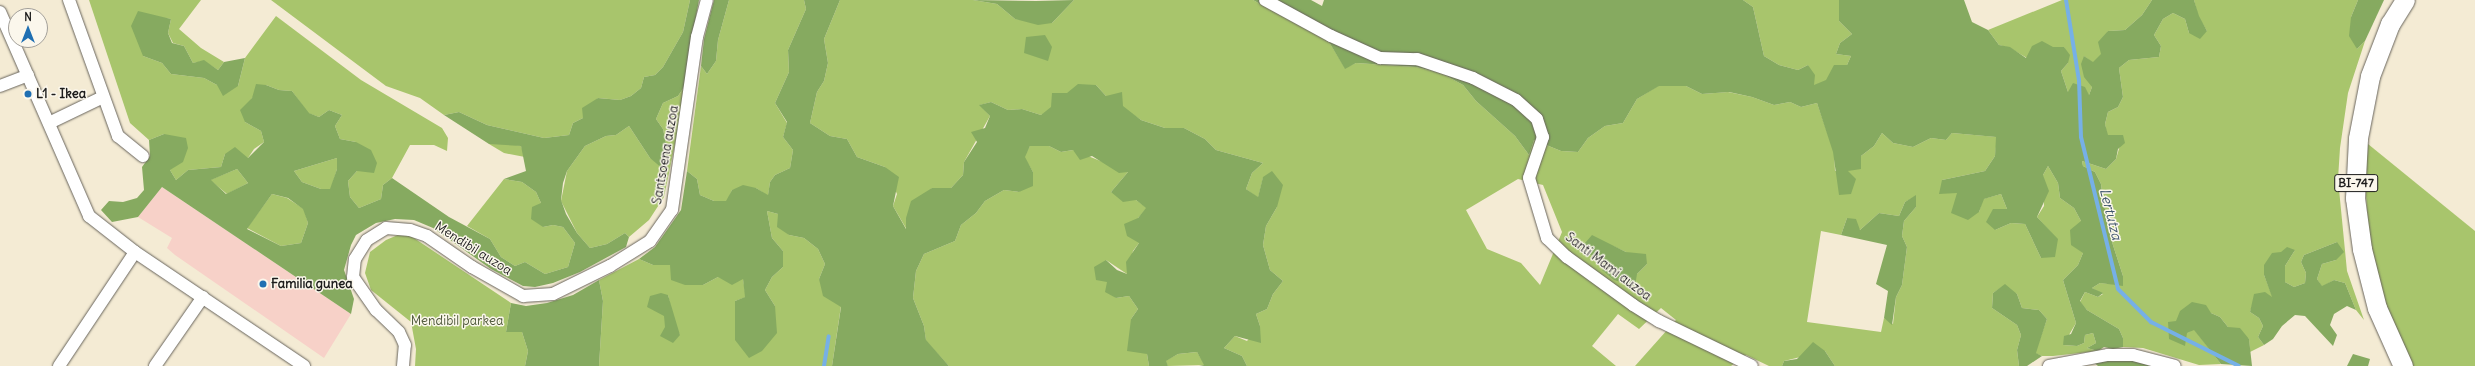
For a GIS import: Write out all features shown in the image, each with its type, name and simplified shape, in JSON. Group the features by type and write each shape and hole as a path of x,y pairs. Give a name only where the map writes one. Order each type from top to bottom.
{"main road":[{"name":"BI-747","path":"2390,366 2370,321 2358,286 2347,226 2344,193 2347,137 2352,105 2362,71 2394,0"},
{"name":"BI-747","path":"2403,366 2377,308 2362,249 2355,198 2358,138 2370,76 2390,24 2405,0"}],"street":[{"path":"69,0 118,136 143,156"},
{"name":"Santsoena auzoa","path":"523,296 553,294 610,266 650,241 672,210 697,37 707,0"},
{"name":"Santi Mami auzoa","path":"1265,0 1331,36 1380,58 1417,59 1460,74 1516,100 1537,119 1543,137 1529,178 1547,238 1567,257 1639,309 1752,366"},
{"path":"0,12 89,216 135,252 304,366"},
{"path":"0,86 28,75"},
{"path":"49,122 103,97"},
{"name":"Mendibil auzoa","path":"403,366 405,345 399,332 376,310 353,277 355,259 366,240 386,228 410,230 427,236 472,267 523,296"},
{"path":"59,366 135,252"},
{"path":"155,366 203,298"},
{"path":"2049,366 2108,355 2134,355 2175,366"}],"shaded area":[{"name":"Familia gunea","path":"162,187 351,314 324,358 167,248 172,238 138,217"}],"green space":[{"path":"89,0 201,0 179,29 201,48 224,62 218,70 204,61 193,63 184,46 173,43 168,33 171,19 157,17 143,56 162,63 171,74 204,78 217,85 238,86 245,58 276,16 361,80 442,128 448,138 447,151 434,145 410,145 392,178 383,185 381,199 359,208 350,197 348,181 357,171 356,142 340,139 335,126 342,115 329,110 319,117 308,113 292,91 279,90 266,85 252,98 245,122 261,131 264,142 254,149 248,158 225,154 221,167 188,170 176,180 170,170 164,134 149,140 130,123"},
{"path":"271,0 690,0 683,32 663,67 655,75 644,77 641,88 631,96 620,100 598,98 583,118 573,123 569,135 544,138 487,125 459,112 444,115 420,98 386,86"},
{"path":"690,0 699,0 686,71 688,81 678,96 663,103 656,119 663,129 670,163 663,169 650,158 629,126 616,135 606,136 585,146 567,171 563,183 561,200 566,214 577,233 590,248 607,244 625,233 629,237 626,247 580,272 553,283 535,287 523,286 491,269 433,228 414,220 395,219 376,223 356,235 351,245 344,270 354,299 351,314 162,187 138,217 112,222 101,210 109,201 123,202 137,198 144,190 142,167 150,156 149,140 164,134 186,138 188,148 183,162 170,170 176,180 188,170 221,167 225,154 235,147 248,158 264,142 261,131 245,122 240,110 252,98 256,84 266,85 279,90 292,91 309,113 319,117 329,110 342,115 335,126 340,139 356,142 371,150 377,163 374,173 357,171 348,181 350,197 359,208 381,199 383,185 392,178 449,217 490,239 501,257 515,266 525,262 545,274 568,267 575,243 563,227 553,225 543,227 531,219 532,207 541,203 536,192 522,182 504,179 526,171 521,146 489,144 444,115 459,112 487,125 544,138 569,135 573,123 583,118 582,108 598,98 620,100 631,96 641,88 644,77 655,75 663,67 683,32","holes":["337,158 337,169 330,189 321,189 302,182 294,171","237,169 248,183 226,194 211,180","272,194 288,198 303,209 308,223 301,243 281,246 247,229"]},
{"path":"714,0 729,0 718,40 716,61 707,74 701,66 704,39"},
{"path":"729,0 804,0 806,9 788,50 789,72 775,103 787,123 783,137 793,150 790,168 775,175 770,182 768,196 756,188 732,190 727,201 714,201 700,195 697,179 687,171 701,66 707,74 716,61 718,40"},
{"path":"804,0 840,0 824,39 828,63 824,81 817,92 810,123 830,136 847,139 857,157 885,167 899,177 893,206 906,229 906,218 911,201 932,188 951,188 963,175 964,162 977,142 971,132 985,128 990,116 979,105 991,102 1008,110 1022,109 1041,115 1051,107 1052,93 1067,93 1078,84 1096,85 1106,96 1122,92 1123,106 1141,120 1165,128 1184,128 1205,139 1216,150 1263,163 1252,173 1246,189 1258,197 1263,177 1272,171 1283,185 1277,207 1266,226 1263,245 1270,270 1283,281 1273,294 1267,309 1256,314 1260,326 1261,343 1235,336 1224,348 1242,356 1247,366 1199,366 1204,365 1197,352 1178,354 1166,361 1168,366 1149,366 1147,354 1127,351 1131,319 1138,309 1129,296 1116,298 1105,292 1107,282 1096,280 1094,267 1106,260 1117,270 1127,274 1126,262 1139,243 1127,236 1124,224 1138,218 1146,208 1136,200 1123,202 1111,192 1128,172 1119,173 1092,156 1080,160 1073,150 1061,152 1049,146 1030,146 1025,157 1033,172 1033,186 1019,192 1004,190 985,201 976,213 961,225 955,241 924,254 916,271 913,298 924,326 926,340 949,366 832,366 841,307 823,296 819,279 825,264 818,249 804,238 789,235 777,227 778,214 767,211 772,238 783,251 783,267 772,277 765,290 775,306 777,333 762,351 749,358 735,340 735,301 745,297 743,279 732,285 718,277 703,285 685,285 671,280 670,265 653,265 639,259 655,247 681,210 687,171 697,179 700,195 714,201 726,201 732,190 743,185 756,188 768,195 770,182 775,175 790,168 793,150 783,137 787,122 775,103 789,72 788,50 806,9"},
{"path":"840,0 973,0 997,4 1015,19 1052,23 1074,0 1253,0 1329,42 1345,68 1356,63 1416,67 1441,73 1463,85 1476,101 1515,136 1529,155 1534,140 1561,151 1578,152 1588,138 1605,126 1623,123 1637,99 1658,86 1686,86 1702,94 1728,92 1752,97 1774,105 1790,102 1801,107 1817,103 1834,152 1835,171 1848,171 1861,156 1874,146 1882,133 1893,143 1913,147 1931,138 1946,140 1952,133 1997,137 1995,156 1985,171 1942,180 1979,212 1983,199 2001,194 2007,209 1995,230 2011,223 2025,224 2041,258 2057,239 2037,217 2044,206 2043,175 2048,166 2058,183 2060,198 2074,208 2081,221 2083,253 2078,265 2063,280 2076,323 2063,345 2077,346 2084,343 2085,335 2093,333 2096,343 2087,348 2098,351 2053,356 2042,356 2035,353 2047,319 2039,310 2022,308 2017,294 2002,287 1993,293 1992,308 2017,325 2021,335 2017,350 2019,366 1835,366 1825,351 1784,361 1782,366 1769,366 1746,355 1731,366 1635,366 1676,320 1661,308 1639,329 1618,314 1592,346 1616,366 1247,366 1242,356 1224,348 1235,336 1247,341 1260,326 1256,314 1267,309 1273,294 1283,281 1270,270 1263,245 1266,226 1277,207 1263,178 1258,198 1246,189 1252,173 1263,163 1216,150 1205,139 1184,128 1165,128 1141,120 1106,96 1096,85 1041,115 1022,109 1008,110 991,102 980,105 990,116 964,162 963,175 951,188 932,188 907,230 893,206 897,194 885,167 857,157 847,139 830,136 810,123 817,92 824,81 828,63 824,39","holes":["1518,179 1543,185 1562,232 1540,285 1521,263 1487,249 1466,210","1916,196 1916,207 1904,221 1902,236 1907,247 1902,285 1896,297 1893,324 1884,318 1881,332 1807,322 1821,231 1841,235 1847,218 1860,230 1879,213 1899,216 1905,202","1613,246 1647,264 1637,274 1603,270 1609,263 1579,250"]},
{"path":"973,0 1074,0 1052,23 1038,25 1015,19 997,4"},
{"path":"1253,0 1311,0 1322,6 1324,0 1743,0 1753,7 1764,56 1779,65 1798,70 1808,65 1815,75 1814,85 1826,80 1834,65 1847,65 1851,56 1836,54 1840,43 1852,34 1839,21 1839,0 1964,0 1972,22 1988,30 1999,45 2010,47 2026,58 2032,46 2042,41 2053,47 2064,47 2070,55 2068,63 2061,71 2068,92 2073,83 2085,87 2089,95 2092,87 2084,77 2081,64 2084,56 2093,62 2101,54 2098,42 2108,31 2125,30 2142,15 2152,0 2194,0 2199,16 2207,31 2200,39 2189,33 2185,19 2173,13 2163,19 2154,35 2161,46 2159,57 2129,60 2119,68 2123,97 2118,107 2108,112 2105,124 2108,135 2123,135 2125,143 2118,149 2116,159 2106,169 2082,161 2083,166 2095,172 2101,184 2104,206 2112,231 2112,242 2123,276 2123,286 2100,283 2092,288 2103,293 2098,297 2085,292 2080,301 2087,310 2119,329 2123,338 2123,347 2113,349 2104,347 2098,351 2087,348 2096,343 2093,333 2085,335 2084,343 2077,346 2063,345 2064,336 2071,334 2076,323 2063,280 2078,265 2083,253 2071,245 2070,230 2081,221 2074,208 2060,198 2058,183 2048,166 2043,175 2049,191 2037,217 2058,239 2055,257 2041,258 2025,224 2011,223 1995,230 1986,222 1993,209 2007,209 2001,194 1984,199 1979,212 1968,220 1951,213 1957,193 1939,194 1942,180 1985,171 1995,156 1996,137 1952,133 1946,140 1931,138 1913,147 1893,143 1882,133 1874,146 1861,156 1861,169 1848,171 1856,179 1851,194 1839,195 1833,152 1817,103 1801,107 1790,102 1774,105 1752,97 1729,92 1702,94 1686,86 1659,86 1637,99 1623,123 1605,126 1588,138 1578,152 1561,151 1534,140 1529,155 1515,136 1476,101 1463,85 1441,73 1416,67 1356,63 1345,69 1329,42"},
{"path":"1743,0 1839,0 1839,21 1852,34 1840,43 1836,54 1851,56 1847,65 1826,81 1813,86 1808,65 1798,70 1779,65 1764,56 1753,7"},
{"path":"2062,0 2152,0 2142,15 2125,30 2108,31 2101,55 2093,63 2084,56 2092,87 2089,95 2068,92 2061,71 2068,63 2064,47 2053,47 2027,58 2010,48 1999,45 1988,30"},
{"path":"2194,0 2358,0 2351,17 2357,49 2365,41 2348,93 2340,148 2338,179 2347,271 2364,320 2356,310 2345,283 2334,280 2322,287 2317,279 2322,264 2336,260 2337,242 2304,255 2301,262 2306,273 2305,283 2294,287 2285,282 2285,266 2295,250 2264,275 2273,298 2253,303 2250,312 2259,318 2263,326 2258,337 2264,345 2250,352 2249,339 2228,327 2220,317 2211,313 2187,333 2194,329 2221,364 2199,365 2143,348 2123,347 2123,338 2119,329 2087,310 2080,302 2085,292 2098,297 2103,294 2092,288 2100,283 2123,285 2123,276 2112,242 2112,231 2104,206 2101,184 2095,172 2083,166 2082,161 2106,169 2116,159 2123,135 2107,135 2105,124 2108,112 2118,107 2123,97 2119,68 2129,60 2159,57 2161,46 2154,35 2163,19 2173,13 2185,19 2189,33 2207,31 2198,16"},
{"path":"2358,0 2384,0 2365,41 2357,49 2349,36 2351,17"},
{"path":"138,11 171,19 168,33 172,43 184,46 193,63 204,60 218,70 224,62 245,58 238,86 223,96 217,85 204,78 171,74 162,63 143,56 131,26"},
{"path":"1045,35 1052,47 1048,61 1024,53 1026,37"},
{"path":"688,81 664,197 649,220 629,237 625,233 607,244 590,248 577,233 561,201 567,171 585,146 606,136 616,135 629,126 650,158 670,163 663,129 656,119 663,103 678,96"},
{"path":"505,143 521,146 525,157 504,153 489,144"},
{"path":"2368,144 2475,231 2475,366 2413,366 2393,327 2379,289 2370,251 2365,182"},
{"path":"1030,146 1049,146 1061,152 1073,150 1128,172 1111,192 1136,200 1147,208 1138,218 1139,243 1133,251 1127,274 1106,260 1107,282 1116,298 1129,296 1138,309 1131,319 1147,354 1149,366 949,366 926,341 924,326 913,298 916,271 924,254 955,241 961,225 976,213 985,201 1004,190 1019,192 1033,172 1024,157"},
{"path":"337,158 337,169 331,189 321,189 302,182 294,171"},
{"path":"237,169 248,183 227,194 210,180"},
{"path":"504,179 522,182 536,192 541,203 543,227 553,225 563,227 575,243 568,267 545,274 525,262 515,266 501,257 490,239 467,226"},
{"path":"272,194 287,198 304,209 308,223 301,243 281,246 247,228"},
{"path":"1916,195 1916,207 1904,221 1902,236 1907,247 1902,285 1896,297 1892,325 1884,318 1888,291 1876,284 1887,245 1841,235 1847,218 1856,219 1860,230 1879,213 1899,216 1905,202"},
{"path":"767,211 778,214 789,235 804,238 818,249 825,264 819,279 841,306 832,366 599,366 603,301 599,280 639,259 653,265 670,265 703,285 718,277 743,279 746,297 735,301 736,319 775,306 765,290 772,277 783,267 783,251 772,238","holes":["668,295 675,326 680,335 665,327"]},
{"name":"Mendibil parkea","path":"405,232 511,303 506,332 522,332 528,351 525,366 415,366 416,349 411,322 371,290 365,273 370,252 386,240"},
{"path":"1592,235 1626,252 1646,254 1647,264 1637,274 1635,286 1614,280 1602,270 1609,263 1579,250"},
{"path":"2337,242 2344,252 2336,260 2322,264 2317,279 2322,286 2334,280 2345,283 2356,310 2347,306 2334,314 2330,325 2337,335 2333,346 2305,316 2295,315 2282,326 2273,339 2264,345 2258,337 2263,326 2259,318 2250,312 2254,294 2265,292 2272,297 2264,275 2264,265 2272,253 2281,252 2287,247 2295,250 2285,266 2285,282 2294,287 2305,283 2306,273 2301,262 2304,255"},
{"path":"599,280 603,301 599,366 525,366 528,351 522,332 506,332 511,303 526,306 547,303 573,295"},
{"path":"2005,284 2017,294 2022,308 2039,310 2047,319 2036,353 2042,356 2027,366 2019,366 2017,350 2021,335 2017,325 1992,308 1993,293"},
{"path":"661,293 668,295 680,335 673,343 660,336 665,327 664,316 647,307 650,296"},
{"path":"2192,302 2206,305 2211,313 2220,317 2228,327 2240,328 2249,339 2252,366 2221,364 2194,330 2187,333 2185,346 2169,339 2168,322 2176,321 2180,311"},
{"path":"1813,342 1825,351 1835,366 1782,366 1784,361 1797,359"},
{"path":"1197,352 1205,365 1168,366 1165,361 1178,354"},
{"path":"2353,354 2370,359 2368,366 2347,366"},
{"path":"2116,359 2136,361 2150,366 2098,366 2092,361"}],"waterway":[{"name":"Lertutza","path":"2066,0 2079,80 2081,137 2118,289 2151,322 2239,366"},
{"path":"824,366 829,336"}],"place":[{"name":"L1 - Ikea","path":"28,94"},
{"name":"Familia gunea","path":"263,284"}]}
